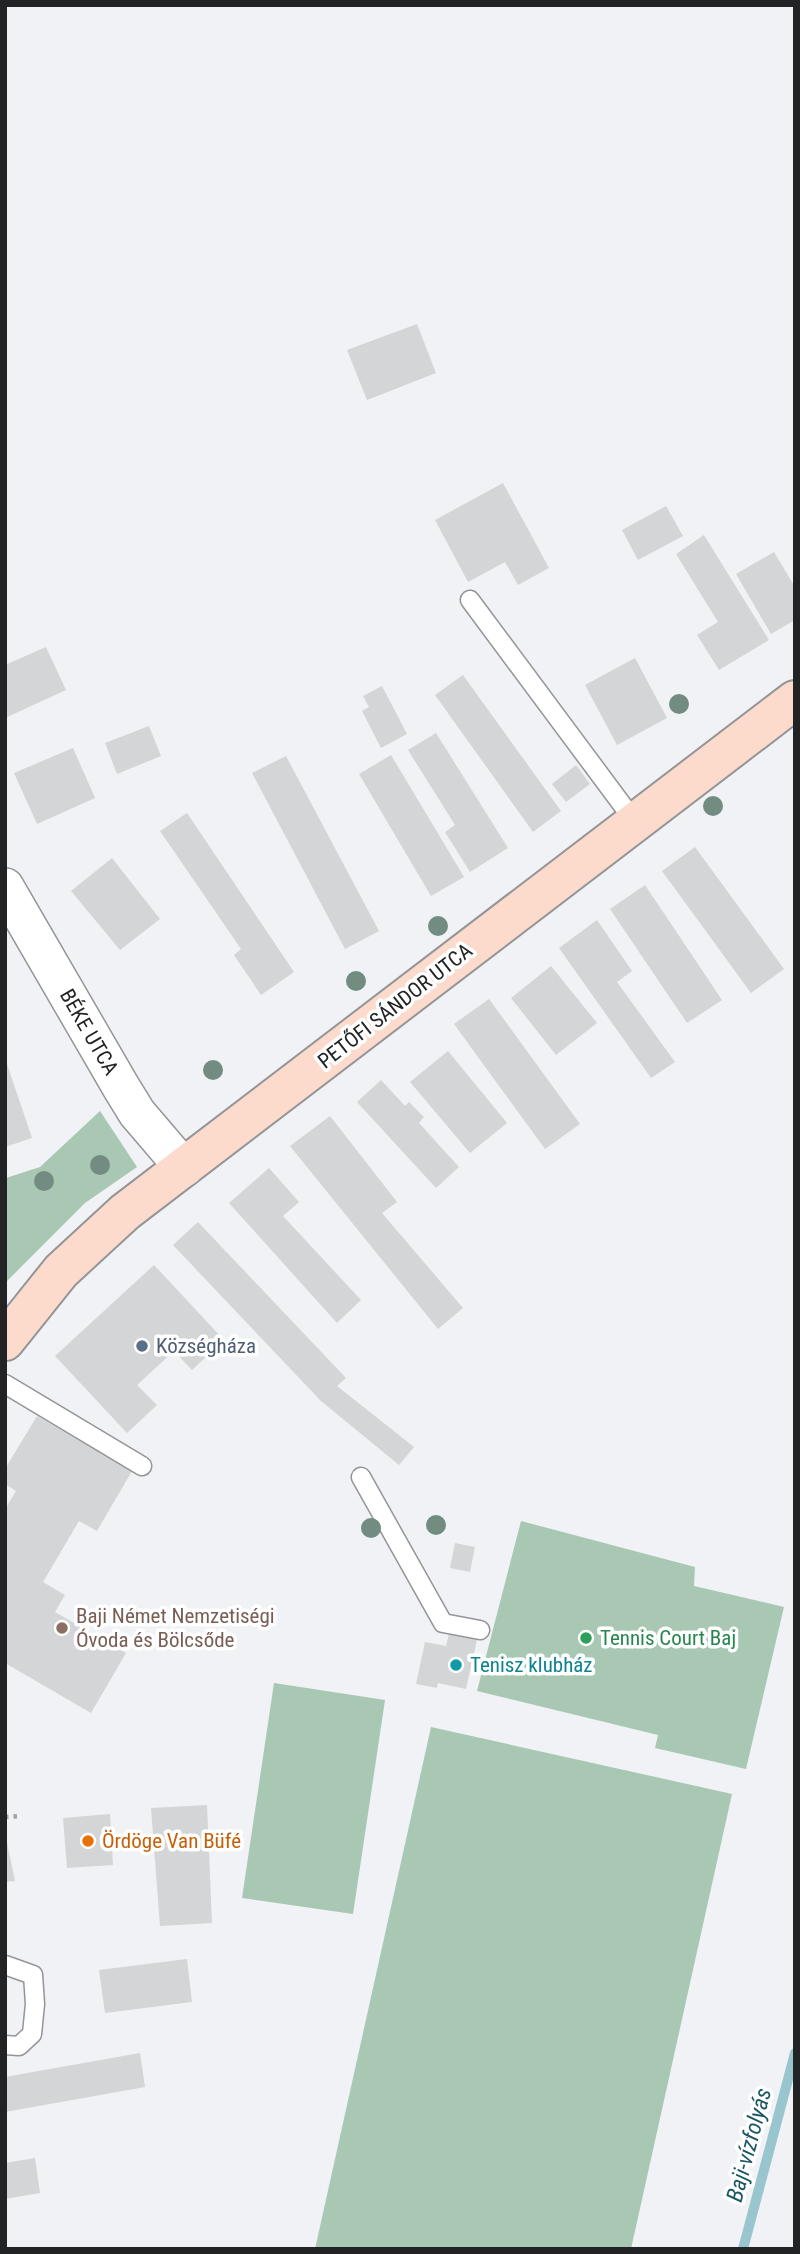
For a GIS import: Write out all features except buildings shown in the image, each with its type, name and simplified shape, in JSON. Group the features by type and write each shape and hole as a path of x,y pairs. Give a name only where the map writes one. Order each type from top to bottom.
{"street":[{"name":"PETŐFI SÁNDOR UTCA","path":"8,1332 91,1242 125,1212 795,700"},
{"name":"BÉKE UTCA","path":"5,887 127,1096 184,1168"}],"lane":[{"path":"470,600 635,822"},
{"path":"5,1384 142,1466"},
{"path":"361,1477 443,1623 480,1630"},
{"path":"5,1965 33,1975 35,2004 32,2034 19,2046 5,2045"}],"path":[{"path":"5,1817 21,1816"}],"green space":[{"path":"100,1111 137,1167 85,1203 5,1283 6,1178 40,1167"},
{"name":"Tennis Court Baj","path":"521,1521 695,1567 694,1586 784,1607 746,1769 655,1748 658,1735 477,1691"},
{"path":"274,1683 385,1700 353,1914 242,1898"},
{"path":"431,1727 732,1794 631,2249 315,2249"}],"waterway":[{"name":"Baji-vízfolyás","path":"743,2249 795,2053"}],"place":[{"name":"Községháza","path":"142,1346"},
{"name":"Baji Német Nemzetiségi Óvoda és Bölcsőde","path":"62,1628"},
{"name":"Tennis Court Baj","path":"586,1638"},
{"name":"Tenisz klubház","path":"456,1665"},
{"name":"Ördöge Van Büfé","path":"88,1841"}]}
